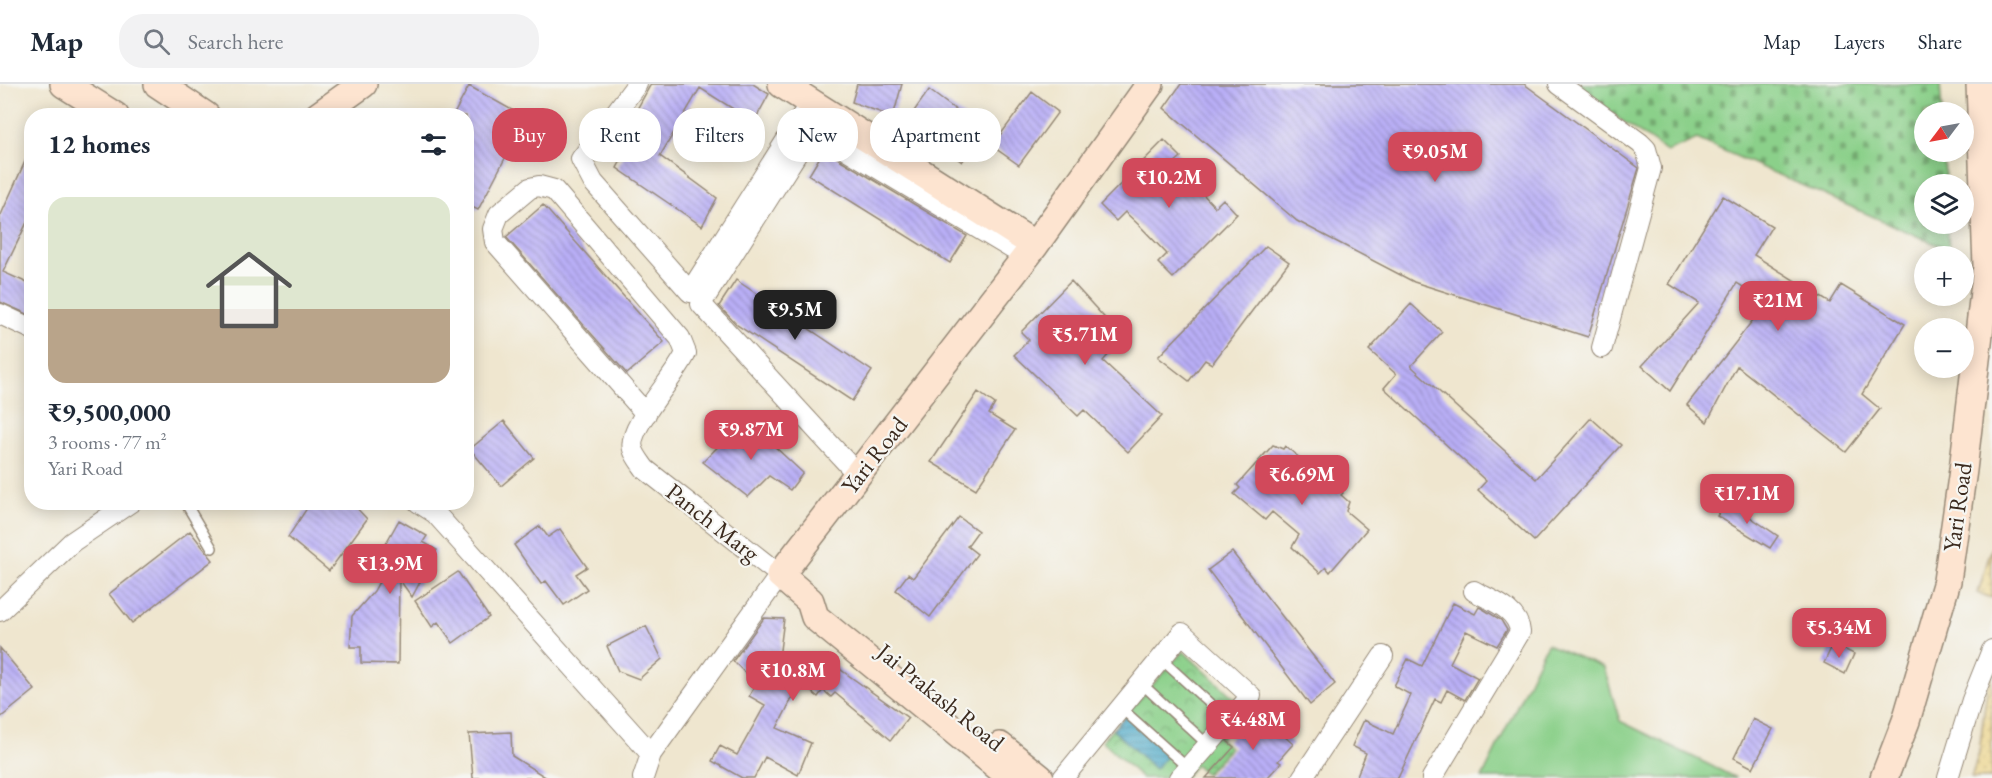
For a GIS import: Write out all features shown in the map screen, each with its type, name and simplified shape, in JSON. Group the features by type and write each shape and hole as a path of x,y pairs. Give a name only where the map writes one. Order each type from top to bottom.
{"main road":[{"path":"64,84 102,108"},
{"path":"158,84 194,108"},
{"path":"329,108 363,84"},
{"path":"782,84 808,108"},
{"name":"Yari Road","path":"780,575 1031,251 1150,84"},
{"path":"1964,318 1972,264 1966,84"},
{"name":"Yari Road","path":"1884,778 1906,721 1947,581 1963,470 1987,266 1980,84"},
{"path":"858,142 1031,251"},
{"path":"1870,778 1895,712 1933,575 1957,378"},
{"path":"780,575 810,600 815,617 1012,778"},
{"name":"Jai Prakash Road","path":"810,600 825,603 1040,778"}],"street":[{"path":"637,84 581,159 593,182 690,292 783,162"},
{"path":"1559,84 1640,143 1650,158 1651,168 1602,348"},
{"path":"787,162 701,304 858,475"},
{"path":"539,186 554,190 680,338 686,353 679,369 646,414 495,242 493,229 499,214 530,188 539,186"},
{"path":"0,314 24,325"},
{"name":"Panch Marg","path":"646,414 634,429 632,447 645,469 780,575"},
{"path":"4,601 72,542 119,510"},
{"path":"430,510 651,754"},
{"path":"643,778 651,754 780,575"},
{"path":"1432,778 1520,632 1519,622 1514,614 1474,591"},
{"path":"1063,778 1182,633 1251,696 1183,773"},
{"path":"1948,778 1972,700 1992,650"},
{"path":"1302,778 1383,656"}],"lane":[{"path":"190,510 212,548"},
{"path":"1161,659 1229,721"},
{"path":"1141,683 1208,745"},
{"path":"1121,708 1183,773"}],"green space":[{"path":"1569,84 1940,84 1941,102 1914,102 1914,162 1944,162 1945,174 1914,174 1914,234 1948,234 1949,246 1940,246 1697,139 1667,152"},
{"path":"1547,644 1604,668 1620,721 1736,778 1482,778"},
{"path":"1183,651 1246,709 1220,739 1230,748 1206,774 1196,765 1184,778 1142,778 1102,741"}],"sand":[{"path":"1992,547 1992,598 1978,593"},
{"path":"1992,671 1992,778 1971,778 1979,753 1988,681"}],"water":[{"path":"1128,713 1170,752 1155,769 1113,730"}],"building":[{"path":"651,84 753,84 769,94 762,108 732,108 700,88 688,108 673,108 673,134 661,154 661,108 638,108"},
{"path":"857,84 902,84 895,108 870,109 852,102"},
{"path":"1181,84 1524,84 1639,168 1588,337 1414,282 1297,221 1164,108"},
{"path":"469,86 508,108 492,108 492,162 503,162 478,210 474,208 474,108 457,108"},
{"path":"929,90 953,108 916,108"},
{"path":"1032,92 1058,112 1019,165 1001,152 1001,134"},
{"path":"1164,140 1181,157 1173,164 1215,207 1223,199 1237,214 1173,278 1158,263 1167,254 1140,226 1125,212 1116,221 1100,205"},
{"path":"661,157 717,198 702,226 617,168 620,162 661,162"},
{"path":"817,162 844,162 967,236 950,263 809,175"},
{"path":"24,164 24,229 3,272 24,281 24,312 0,302 0,217"},
{"path":"1723,196 1772,226 1754,255 1830,303 1841,285 1905,324 1862,394 1880,409 1846,452 1737,366 1707,422 1687,405 1767,302 1737,283 1670,391 1642,366 1699,303 1669,284"},
{"path":"543,205 664,342 627,374 506,237"},
{"path":"1266,246 1289,262 1212,364 1205,360 1189,381 1158,357"},
{"path":"736,280 872,371 852,401 737,325 719,306"},
{"path":"1071,281 1123,338 1103,361 1162,416 1128,452 1084,410 1078,416 1014,355 1029,340 1021,332"},
{"path":"1411,304 1442,332 1411,366 1536,479 1591,418 1621,445 1534,541 1478,490 1486,481 1384,388 1396,374 1369,350"},
{"path":"978,392 995,404 989,414 1015,430 976,489 931,462"},
{"path":"745,419 803,473 790,490 769,476 748,497 703,462"},
{"path":"504,421 534,458 501,486 474,454 474,446"},
{"path":"1273,445 1283,449 1285,446 1343,493 1341,495 1349,502 1346,511 1367,529 1330,572 1326,567 1320,573 1292,547 1299,535 1272,512 1265,520 1234,494 1240,488 1237,485"},
{"path":"1728,502 1778,536 1770,548 1717,516"},
{"path":"306,510 359,510 367,519 329,571 288,537"},
{"path":"959,517 978,531 967,546 977,554 930,617 896,590 908,574 913,578"},
{"path":"399,520 427,536 423,542 437,550 412,597 399,579 398,664 361,663 361,647 350,647 352,616 374,591 387,567 376,561"},
{"path":"540,526 548,537 560,529 587,567 576,574 587,589 564,605 546,581 541,584 514,545"},
{"path":"190,531 213,560 132,623 109,594"},
{"path":"1232,552 1335,684 1310,705 1208,570"},
{"path":"458,572 489,617 453,643 438,622 432,627 415,601"},
{"path":"1453,603 1475,614 1479,607 1483,609 1501,620 1507,630 1497,646 1466,631 1450,663 1478,678 1465,700 1447,690 1441,702 1435,699 1398,778 1356,778 1366,753 1352,746 1364,720 1393,734 1411,695 1394,686 1408,659 1422,666"},
{"path":"764,618 784,619 779,658 827,660 908,718 891,740 835,693 831,697 823,690 818,697 800,683 777,728 811,743 798,775 765,757 754,778 742,778 712,761 720,746 737,755 765,705 749,696 756,684 733,661"},
{"path":"646,626 662,659 639,679 618,671 607,646"},
{"path":"1833,644 1854,654 1845,674 1824,663"},
{"path":"0,648 35,690 0,718"},
{"path":"1257,712 1293,744 1278,761 1281,763 1267,778 1206,778 1234,747 1227,741"},
{"path":"1753,719 1773,729 1753,768 1734,758"},
{"path":"511,732 512,756 547,778 473,778 469,734"}]}
